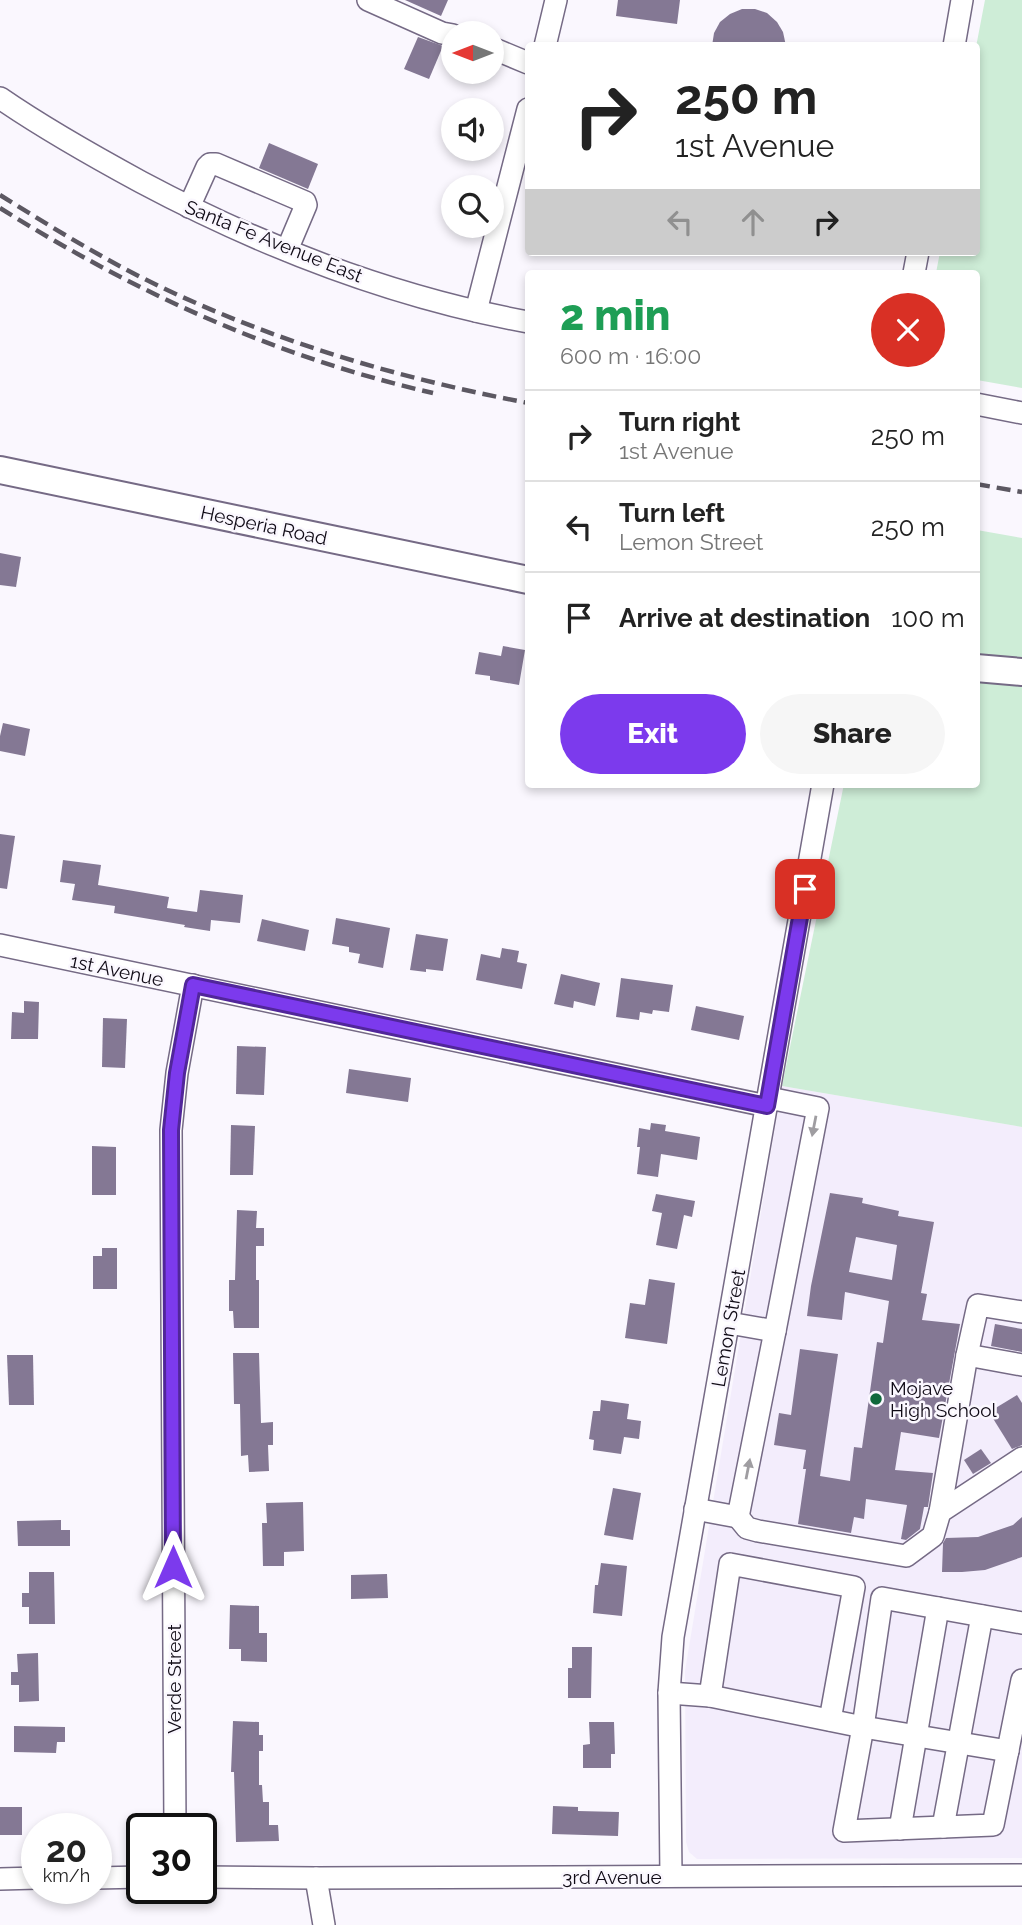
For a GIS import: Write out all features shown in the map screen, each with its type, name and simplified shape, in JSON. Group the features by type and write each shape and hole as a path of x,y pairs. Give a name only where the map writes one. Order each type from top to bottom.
{"main road":[{"name":"Hesperia Road","path":"0,470 525,579"},
{"path":"980,668 1022,672"}],"street":[{"path":"368,0 441,33"},
{"path":"546,42 556,0"},
{"path":"955,42 962,0"},
{"path":"504,53 525,62"},
{"name":"Santa Fe Avenue East","path":"0,98 37,124 189,207 247,234 397,290 525,321"},
{"path":"476,311 525,121"},
{"path":"189,207 210,164 216,164 305,202 287,250"},
{"path":"980,405 1022,413"},
{"name":"Lemon Street","path":"671,1876 669,1693 673,1637 822,788"},
{"name":"1st Avenue","path":"0,945 768,1102 818,1108 775,1331"},
{"name":"Verde Street","path":"175,1813 171,1130 177,1073 193,985"},
{"path":"695,1509 738,1517 747,1528 758,1531 906,1556 933,1535 940,1512 978,1305 1022,1312"},
{"path":"729,1323 775,1331 738,1517"},
{"path":"967,1355 1022,1365"},
{"path":"940,1512 1022,1458"},
{"path":"710,1696 730,1564 854,1587 830,1720"},
{"path":"1022,1623 882,1598 844,1831 993,1825 1022,1679"},
{"path":"900,1829 938,1608"},
{"path":"943,1827 982,1616"},
{"path":"669,1693 710,1696 863,1727 1008,1751"},
{"name":"3rd Avenue","path":"217,1877 1022,1875"},
{"path":"0,1879 21,1878"},
{"path":"316,1878 324,1925"}],"shaded area":[{"name":"Mojave High School","path":"782,1086 1022,1127 1022,1858 697,1859 689,1852 686,1842 685,1671"}],"green space":[{"path":"985,0 1022,0 1022,388 980,381 980,270 937,270 939,256 980,256 980,42 977,42"},
{"path":"980,531 1022,538 1022,1127 782,1086 843,788 980,788"}],"building":[{"path":"405,0 448,0 441,16"},
{"path":"618,0 680,0 677,24 616,16"},
{"path":"742,9 767,13 777,22 785,42 713,42 720,22"},
{"path":"418,37 441,45 429,79 404,69"},
{"path":"269,143 318,164 308,189 259,168"},
{"path":"0,553 21,557 16,587 0,585"},
{"path":"503,646 525,650 519,685 490,680 490,676 475,674 479,652 501,656"},
{"path":"3,723 30,729 25,756 0,751"},
{"path":"0,834 15,836 7,889 0,888"},
{"path":"63,860 101,865 98,885 169,897 167,908 197,912 200,890 243,895 240,923 211,920 210,931 114,913 115,906 72,900 75,884 60,882"},
{"path":"336,918 390,928 383,968 358,963 360,954 349,952 349,947 332,944"},
{"path":"262,919 309,930 305,951 257,941"},
{"path":"416,934 448,939 443,971 410,970"},
{"path":"502,948 519,951 517,962 527,964 522,989 476,980 481,954 500,958"},
{"path":"561,974 600,983 595,1006 574,1001 573,1008 554,1004"},
{"path":"621,978 673,985 669,1012 640,1012 639,1020 616,1017"},
{"path":"24,1001 39,1002 38,1039 11,1039 12,1012 24,1013"},
{"path":"696,1006 744,1016 739,1040 691,1030"},
{"path":"103,1018 127,1019 125,1068 102,1067"},
{"path":"237,1046 266,1047 264,1095 236,1094"},
{"path":"349,1069 411,1078 408,1102 346,1093"},
{"path":"651,1123 666,1125 665,1131 700,1137 697,1160 661,1154 658,1177 637,1174 639,1128 650,1130"},
{"path":"231,1125 255,1126 253,1175 230,1175"},
{"path":"92,1146 116,1147 116,1195 92,1195"},
{"path":"830,1193 863,1198 862,1203 899,1211 898,1216 934,1222 921,1293 927,1294 922,1320 960,1324 939,1438 901,1432 895,1470 933,1473 928,1507 924,1507 920,1529 906,1540 901,1539 907,1505 866,1499 864,1519 854,1517 851,1533 798,1524 806,1450 774,1445 779,1413 791,1415 800,1349 838,1354 820,1476 850,1481 854,1447 862,1448 877,1342 883,1343 889,1301 845,1292 842,1320 807,1316","holes":["856,1237 897,1245 892,1280 849,1272"]},
{"path":"656,1194 695,1201 692,1217 684,1215 677,1249 656,1245 662,1213 652,1211"},
{"path":"237,1210 257,1211 256,1228 264,1228 264,1246 256,1246 259,1328 234,1328 233,1311 229,1311 229,1280 235,1280"},
{"path":"102,1248 117,1248 117,1289 93,1289 93,1256 102,1256"},
{"path":"649,1279 675,1283 667,1344 625,1338 630,1303 645,1305"},
{"path":"995,1324 1022,1329 1022,1352 991,1346"},
{"path":"233,1353 259,1353 261,1423 273,1422 273,1445 268,1445 269,1471 249,1472 248,1455 241,1456 240,1404 234,1404"},
{"path":"7,1355 33,1355 34,1405 9,1405"},
{"path":"1017,1395 1022,1403 1022,1445 1012,1449 989,1412"},
{"path":"601,1400 629,1404 627,1419 641,1421 639,1439 624,1437 621,1454 593,1450 594,1440 589,1439 593,1411 600,1411"},
{"path":"981,1449 991,1463 973,1474 964,1460"},
{"path":"613,1488 641,1493 633,1540 604,1535"},
{"path":"303,1502 304,1551 284,1552 284,1566 263,1566 262,1523 267,1523 266,1503"},
{"path":"1022,1517 1022,1557 985,1570 942,1572 943,1543 946,1538 978,1537 1013,1525"},
{"path":"61,1520 61,1530 70,1530 70,1546 18,1546 17,1521"},
{"path":"601,1563 627,1566 622,1616 593,1613 595,1585 598,1585"},
{"path":"29,1572 54,1572 55,1624 29,1624 29,1607 22,1607 22,1593 29,1593"},
{"path":"387,1574 388,1598 351,1599 351,1575"},
{"path":"230,1605 259,1606 259,1633 267,1633 267,1662 241,1661 241,1649 229,1649"},
{"path":"572,1647 592,1647 591,1698 568,1698 568,1668 572,1668"},
{"path":"38,1653 39,1701 19,1702 19,1685 11,1685 11,1672 18,1672 17,1654"},
{"path":"233,1721 259,1722 259,1735 263,1735 263,1751 259,1751 259,1785 262,1785 263,1802 269,1802 269,1825 278,1825 279,1841 236,1842 234,1772 231,1772"},
{"path":"589,1722 614,1722 615,1754 611,1754 611,1768 583,1768 583,1745 590,1744"},
{"path":"14,1726 65,1727 65,1742 57,1742 56,1753 14,1752"},
{"path":"553,1806 578,1807 578,1811 619,1812 618,1836 552,1834"},
{"path":"0,1807 22,1807 21,1835 0,1835"}],"railway":[{"path":"0,195 142,278 251,326 388,371 525,402"},
{"path":"0,208 103,268 209,319 318,361 433,393"},
{"path":"980,485 1022,492"}],"place":[{"name":"Mojave High School","path":"876,1399"}],"route":[{"path":"173,1567 171,1130 177,1073 193,985 767,1106 805,889"}]}
